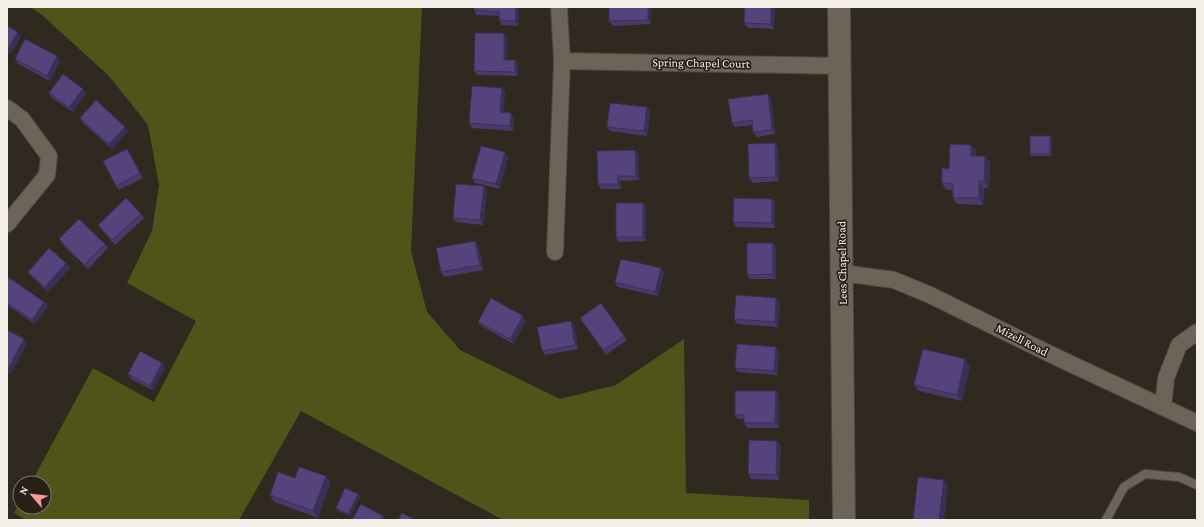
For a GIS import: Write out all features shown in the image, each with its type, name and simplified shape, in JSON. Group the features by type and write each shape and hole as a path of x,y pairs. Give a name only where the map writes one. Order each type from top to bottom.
{"main road":[{"name":"Lees Chapel Road","path":"839,7 844,520"}],"street":[{"path":"555,252 562,61 559,7"},
{"name":"Spring Chapel Court","path":"562,61 840,66"},
{"path":"7,108 22,120 49,156 47,175 7,224"},
{"name":"Mizell Road","path":"842,273 894,280 930,294 1054,356 1197,423"},
{"path":"1163,407 1166,378 1179,345 1197,332"}],"lane":[{"path":"1106,520 1124,487 1145,474 1179,476 1197,485"}],"green space":[{"path":"30,7 422,7 411,251 427,312 460,350 560,399 616,385 684,339 686,493 809,500 809,520 503,520 301,411 239,520 26,520 17,515 52,515 52,475 35,475 93,368 154,402 196,321 127,283 152,231 159,185 148,125 109,76 42,15"}],"building":[{"path":"474,7 516,7 515,21 499,20 499,12 474,10"},
{"path":"609,7 648,7 648,20 609,21"},
{"path":"745,7 771,7 771,24 744,23"},
{"path":"7,26 18,32 7,51"},
{"path":"475,33 504,33 504,60 515,60 515,72 474,71"},
{"path":"25,39 57,56 47,76 15,59"},
{"path":"63,74 83,89 69,107 49,93"},
{"path":"472,86 502,88 500,112 511,113 510,126 469,123"},
{"path":"768,94 772,130 753,132 752,120 732,123 728,99"},
{"path":"96,100 125,127 109,144 80,118"},
{"path":"610,103 647,107 644,131 607,127"},
{"path":"1030,136 1050,136 1050,154 1030,154"},
{"path":"775,143 776,177 749,178 748,144"},
{"path":"950,144 971,145 971,156 985,156 984,181 979,181 979,198 953,198 953,184 942,183 942,168 949,169"},
{"path":"481,146 505,152 496,184 472,178"},
{"path":"127,149 140,173 116,186 103,161"},
{"path":"635,150 636,176 618,176 618,184 598,184 597,151"},
{"path":"456,184 484,186 480,220 453,218"},
{"path":"126,198 141,214 112,240 98,225"},
{"path":"734,198 772,199 772,223 733,222"},
{"path":"616,203 643,203 643,237 616,237"},
{"path":"79,219 105,244 84,265 59,239"},
{"path":"475,241 480,265 441,272 436,248"},
{"path":"747,243 773,243 773,274 747,275"},
{"path":"49,248 66,263 45,287 28,272"},
{"path":"621,259 661,268 655,292 615,282"},
{"path":"8,277 44,302 32,320 7,303"},
{"path":"736,295 776,298 775,322 734,319"},
{"path":"491,298 523,316 510,339 478,322"},
{"path":"601,303 624,336 603,350 580,318"},
{"path":"571,321 575,345 542,351 537,327"},
{"path":"7,330 24,339 7,371"},
{"path":"737,344 776,347 774,371 735,368"},
{"path":"923,349 965,359 957,395 914,385"},
{"path":"140,351 162,363 150,386 128,374"},
{"path":"735,391 776,391 775,423 744,423 744,415 735,415"},
{"path":"749,440 777,441 776,475 748,474"},
{"path":"299,467 326,476 313,511 270,495 278,472 295,478"},
{"path":"918,477 944,480 939,520 913,520"},
{"path":"345,488 358,494 348,514 336,508"},
{"path":"361,504 383,516 381,520 352,520"},
{"path":"402,513 415,520 398,520"}]}
